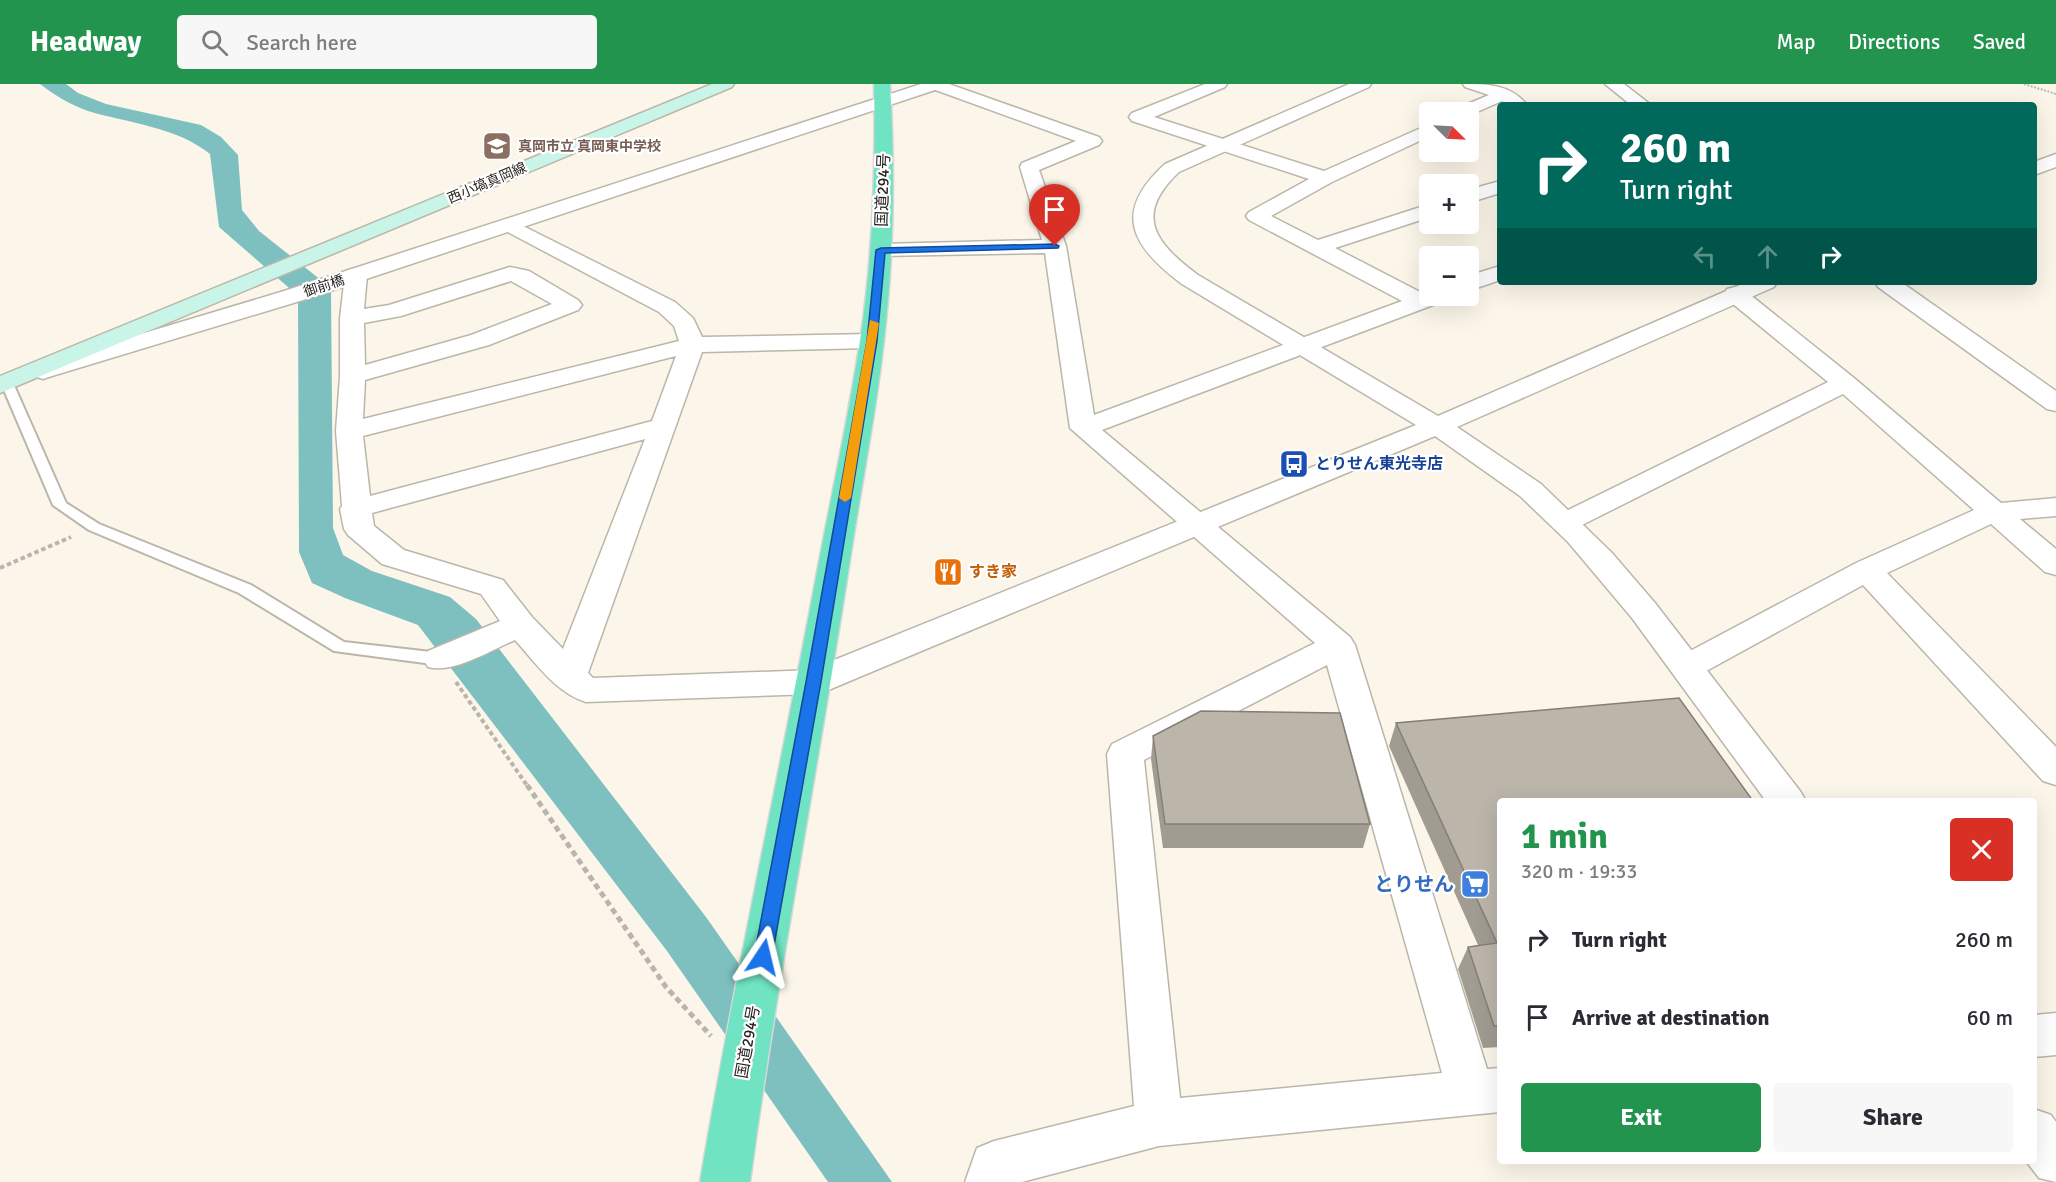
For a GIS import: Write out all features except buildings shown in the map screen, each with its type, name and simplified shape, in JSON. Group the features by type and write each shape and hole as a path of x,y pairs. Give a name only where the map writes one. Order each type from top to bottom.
{"highway":[{"name":"国道294号","path":"725,1182 742,1071 814,682 872,341 881,250 885,163 883,93"}],"main road":[{"name":"西小塙真岡線","path":"3,384 726,84"}],"street":[{"path":"937,84 1093,141 1029,167 1055,246 1083,428 1338,645 1486,1091 1159,1123 994,1165 990,1182"},
{"name":"御前橋","path":"3,384 292,296 509,225 883,93 937,84"},
{"path":"1363,84 1172,168 1148,194 1141,210 1143,227 1157,250 1173,266 1437,426 1505,471 1566,522 1610,567 1785,798"},
{"path":"1471,84 1504,93 1514,102"},
{"path":"1613,84 1638,102"},
{"path":"1211,85 1138,117 1325,178"},
{"path":"1479,105 1504,93"},
{"path":"1419,134 1325,178 1256,216 1317,247 1419,293"},
{"path":"1479,194 1497,188"},
{"path":"1317,247 1419,214"},
{"path":"509,225 667,307 685,323 692,345 664,426 569,677"},
{"path":"881,250 1055,246"},
{"path":"352,318 393,311 510,274 521,276 570,304 480,340 353,376"},
{"path":"1479,280 1497,274"},
{"path":"356,275 352,318 353,376 349,431 355,508 359,529 393,557 492,588 520,625 569,677 586,690 814,682 1437,426 1758,285"},
{"path":"1890,285 2056,403"},
{"path":"1735,294 1845,383 2056,565"},
{"path":"1083,428 1419,302"},
{"path":"349,431 692,345 872,341"},
{"path":"1566,522 1845,383"},
{"path":"355,508 664,426"},
{"path":"1687,668 1867,570 1993,512 2056,507"},
{"path":"1867,570 2056,771"},
{"path":"440,659 520,625"},
{"path":"1159,1123 1125,754 1338,645"},
{"path":"2037,1036 2056,1034"},
{"path":"2037,1136 2056,1161"}],"lane":[{"path":"3,384 60,505 94,527 245,589 340,647 440,659"}],"path":[{"path":"2024,84 2056,94"},
{"path":"0,568 94,527"},
{"path":"440,659 666,987 742,1071"}],"water":[{"path":"40,84 66,84 78,93 106,104 201,125 221,137 238,155 242,210 259,231 331,288 333,528 343,555 372,571 450,597 476,619 706,917 892,1182 828,1182 667,951 418,625 312,583 299,552 298,299 288,287 219,227 210,154 197,145 167,132 82,109"}],"slow traffic":[{"path":"845,498 874,323"}],"place":[{"name":"真岡市立 真岡東中学校","path":"497,146"},
{"name":"とりせん東光寺店","path":"1294,464"},
{"name":"すき家","path":"948,572"},
{"name":"とりせん","path":"1475,884"}],"route":[{"path":"763,957 814,682 872,341 881,250 1055,246"}]}
